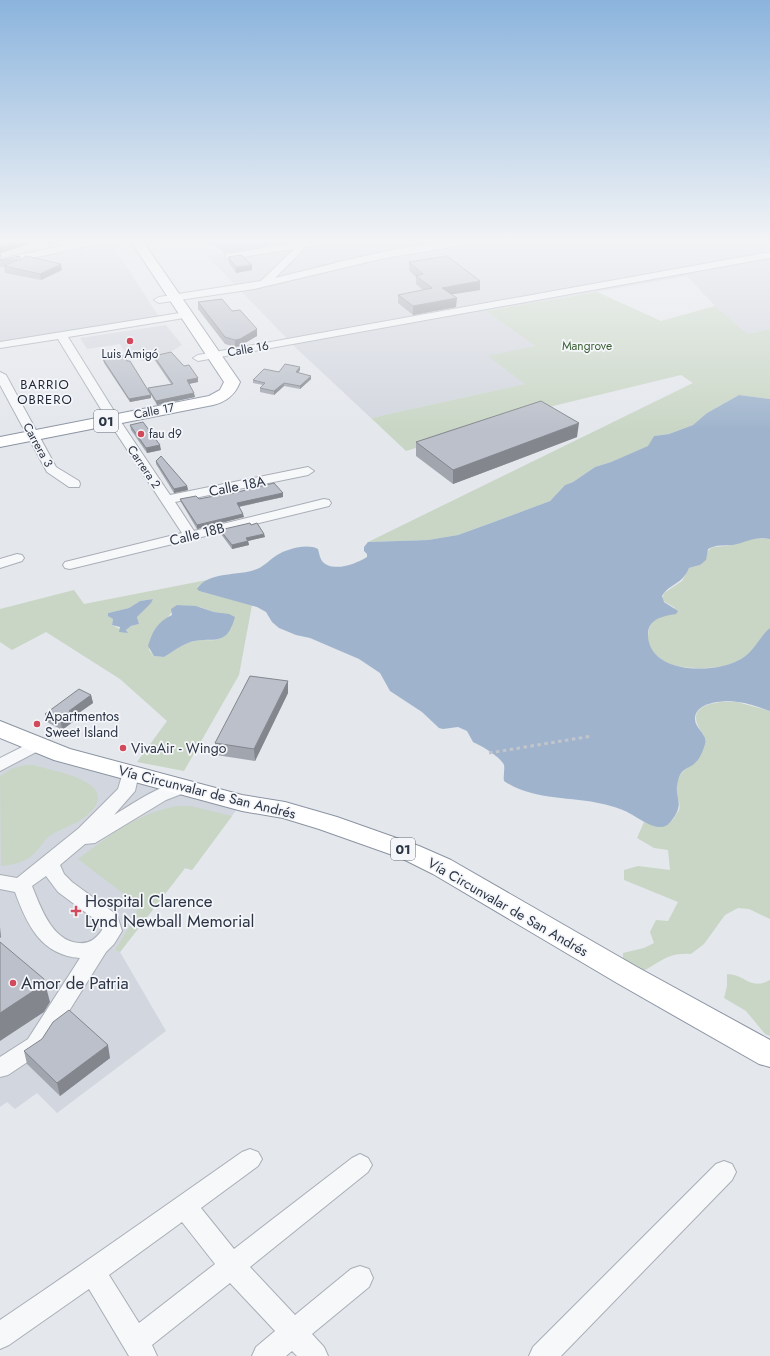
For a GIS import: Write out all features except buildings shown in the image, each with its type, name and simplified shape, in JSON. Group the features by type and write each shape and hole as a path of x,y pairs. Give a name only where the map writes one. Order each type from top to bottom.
{"highway":[{"path":"161,303 175,323"},
{"name":"01","path":"178,303 232,382 230,389 225,394 213,400"},
{"path":"194,352 206,370"},
{"path":"213,400 217,393 215,383"},
{"name":"Calle 17","path":"0,442 213,400"},
{"name":"Vía Circunvalar de San Andrés","path":"0,728 14,737 34,746 183,787 242,802 292,812 365,835 410,852 442,867 620,972 770,1055"}],"street":[{"name":"Calle 16","path":"194,352 213,355 501,303"},
{"path":"0,345 61,335 175,323 186,315"},
{"name":"Carrera 2","path":"61,335 113,419 191,536"},
{"name":"Carrera 3","path":"2,382 51,469 74,484"},
{"name":"Calle 18A","path":"166,500 308,471"},
{"name":"Calle 18B","path":"70,565 324,503"},
{"path":"0,564 17,558"},
{"path":"0,765 34,746"},
{"path":"0,882 14,885 22,884 57,857 126,791 130,773"},
{"path":"0,1068 36,1045 98,947 105,942 112,930 110,920 62,884 51,871 57,857 160,796 183,787"},
{"path":"22,884 36,920 58,946 76,951 98,947"},
{"path":"0,1336 93,1272 184,1205 250,1159"},
{"path":"93,1272 140,1349 232,1266 360,1166"},
{"path":"542,1356 724,1172"},
{"path":"184,1205 232,1266 315,1356"},
{"path":"265,1356 360,1278"}],"path":[{"path":"489,753 592,736"}],"shaded area":[{"path":"0,303 150,303 159,317 0,342"},
{"path":"253,303 530,303 486,311 535,346 526,384 371,418 296,348"},
{"path":"712,303 770,303 770,329 748,334"},
{"name":"Luis Amigó","path":"166,325 182,345 162,357 145,361 130,359 120,344 87,349 80,338"},
{"name":"Hospital Clarence Lynd Newball Memorial","path":"31,751 237,809 192,870 185,868 120,952 166,1031 57,1113 37,1093 15,1109 7,1102 0,1107 0,769"}],"green space":[{"name":"Mangrove","path":"531,303 622,303 661,321 715,306 748,334 770,329 770,399 739,395 707,413 693,425 669,434 654,436 649,446 595,467 573,482 565,485 550,501 458,535 428,540 368,542 693,383 681,375 549,407 406,451 371,418 525,384 488,356 535,346 486,311"},
{"path":"754,538 770,539 770,628 763,639 744,657 723,666 711,668 683,667 670,664 659,659 652,651 648,641 648,634 654,621 675,608 662,600 664,593 682,581 689,568 700,565 710,549 733,545"},
{"path":"207,580 198,586 199,591 252,605 239,675 184,771 137,762 167,721 120,679 46,632 12,650 0,642 0,609 74,590 84,604","holes":["153,599 137,617 139,624 131,626 126,630 128,633 112,625 113,619 108,613 129,608 140,601","177,605 200,607 222,613 232,627 226,634 217,640 195,641 182,646 164,657 154,656 149,650 149,642"]},
{"path":"722,702 737,702 770,711 770,919 749,909 738,908 725,915 704,944 691,954 682,954 669,957 637,974 623,962 623,953 644,948 654,943 650,932 656,920 668,921 678,902 624,880 624,870 638,866 670,870 668,850 654,848 637,838 644,822 656,826 664,826 671,822 679,811 680,805 676,791 677,781 688,767 696,762 701,754 704,735 696,721 696,716 698,711 707,705"},
{"path":"33,765 57,771 84,781 94,788 98,796 95,806 84,818 49,836 31,856 22,862 1,866 0,776 13,768"},
{"path":"177,806 190,806 232,816 192,870 185,868 120,952 115,950 136,916 137,909 133,901 78,859 124,826 148,815"},
{"path":"727,974 738,976 757,984 770,980 770,1036 765,1034 746,1011 724,998 727,986"}],"water":[{"path":"739,395 770,399 770,539 755,539 733,545 711,547 708,549 706,560 700,565 689,568 683,578 662,596 664,602 678,611 676,614 661,617 653,622 648,630 648,636 652,649 660,658 672,664 686,668 701,669 730,664 741,659 754,648 770,628 770,711 746,703 733,701 712,703 700,708 696,713 695,719 697,726 705,737 704,746 697,761 683,771 679,776 677,792 679,804 676,814 668,825 662,827 653,826 620,809 591,802 527,792 504,781 504,765 502,762 499,758 473,742 467,731 458,727 443,729 439,728 422,712 390,691 380,673 359,659 310,638 296,635 279,628 272,622 266,612 257,607 199,591 197,589 208,579 257,569 277,555 297,548 313,547 318,549 322,561 326,565 338,567 351,565 367,557 364,547 368,542 428,540 458,535 550,501 565,485 573,482 595,467 611,462 648,446 654,436 669,434 693,425 707,413"},
{"path":"153,599 137,617 139,624 131,626 126,630 128,633 119,632 120,627 112,625 113,619 108,616 108,613 129,608 140,601"},
{"path":"177,605 196,606 214,612 229,614 235,617 231,628 222,638 188,643 164,657 154,656 148,646 151,636 163,620 172,615 171,609"}],"place":[{"name":"Luis Amigó","path":"130,341"},
{"name":"fau d9","path":"141,434"},
{"name":"Apartmentos Sweet Island","path":"37,724"},
{"name":"VivaAir - Wingo","path":"123,748"},
{"name":"Hospital Clarence Lynd Newball Memorial","path":"76,911"},
{"name":"Amor de Patria","path":"13,983"}],"district":[{"name":"BARRIO OBRERO","path":"45,392"}]}
